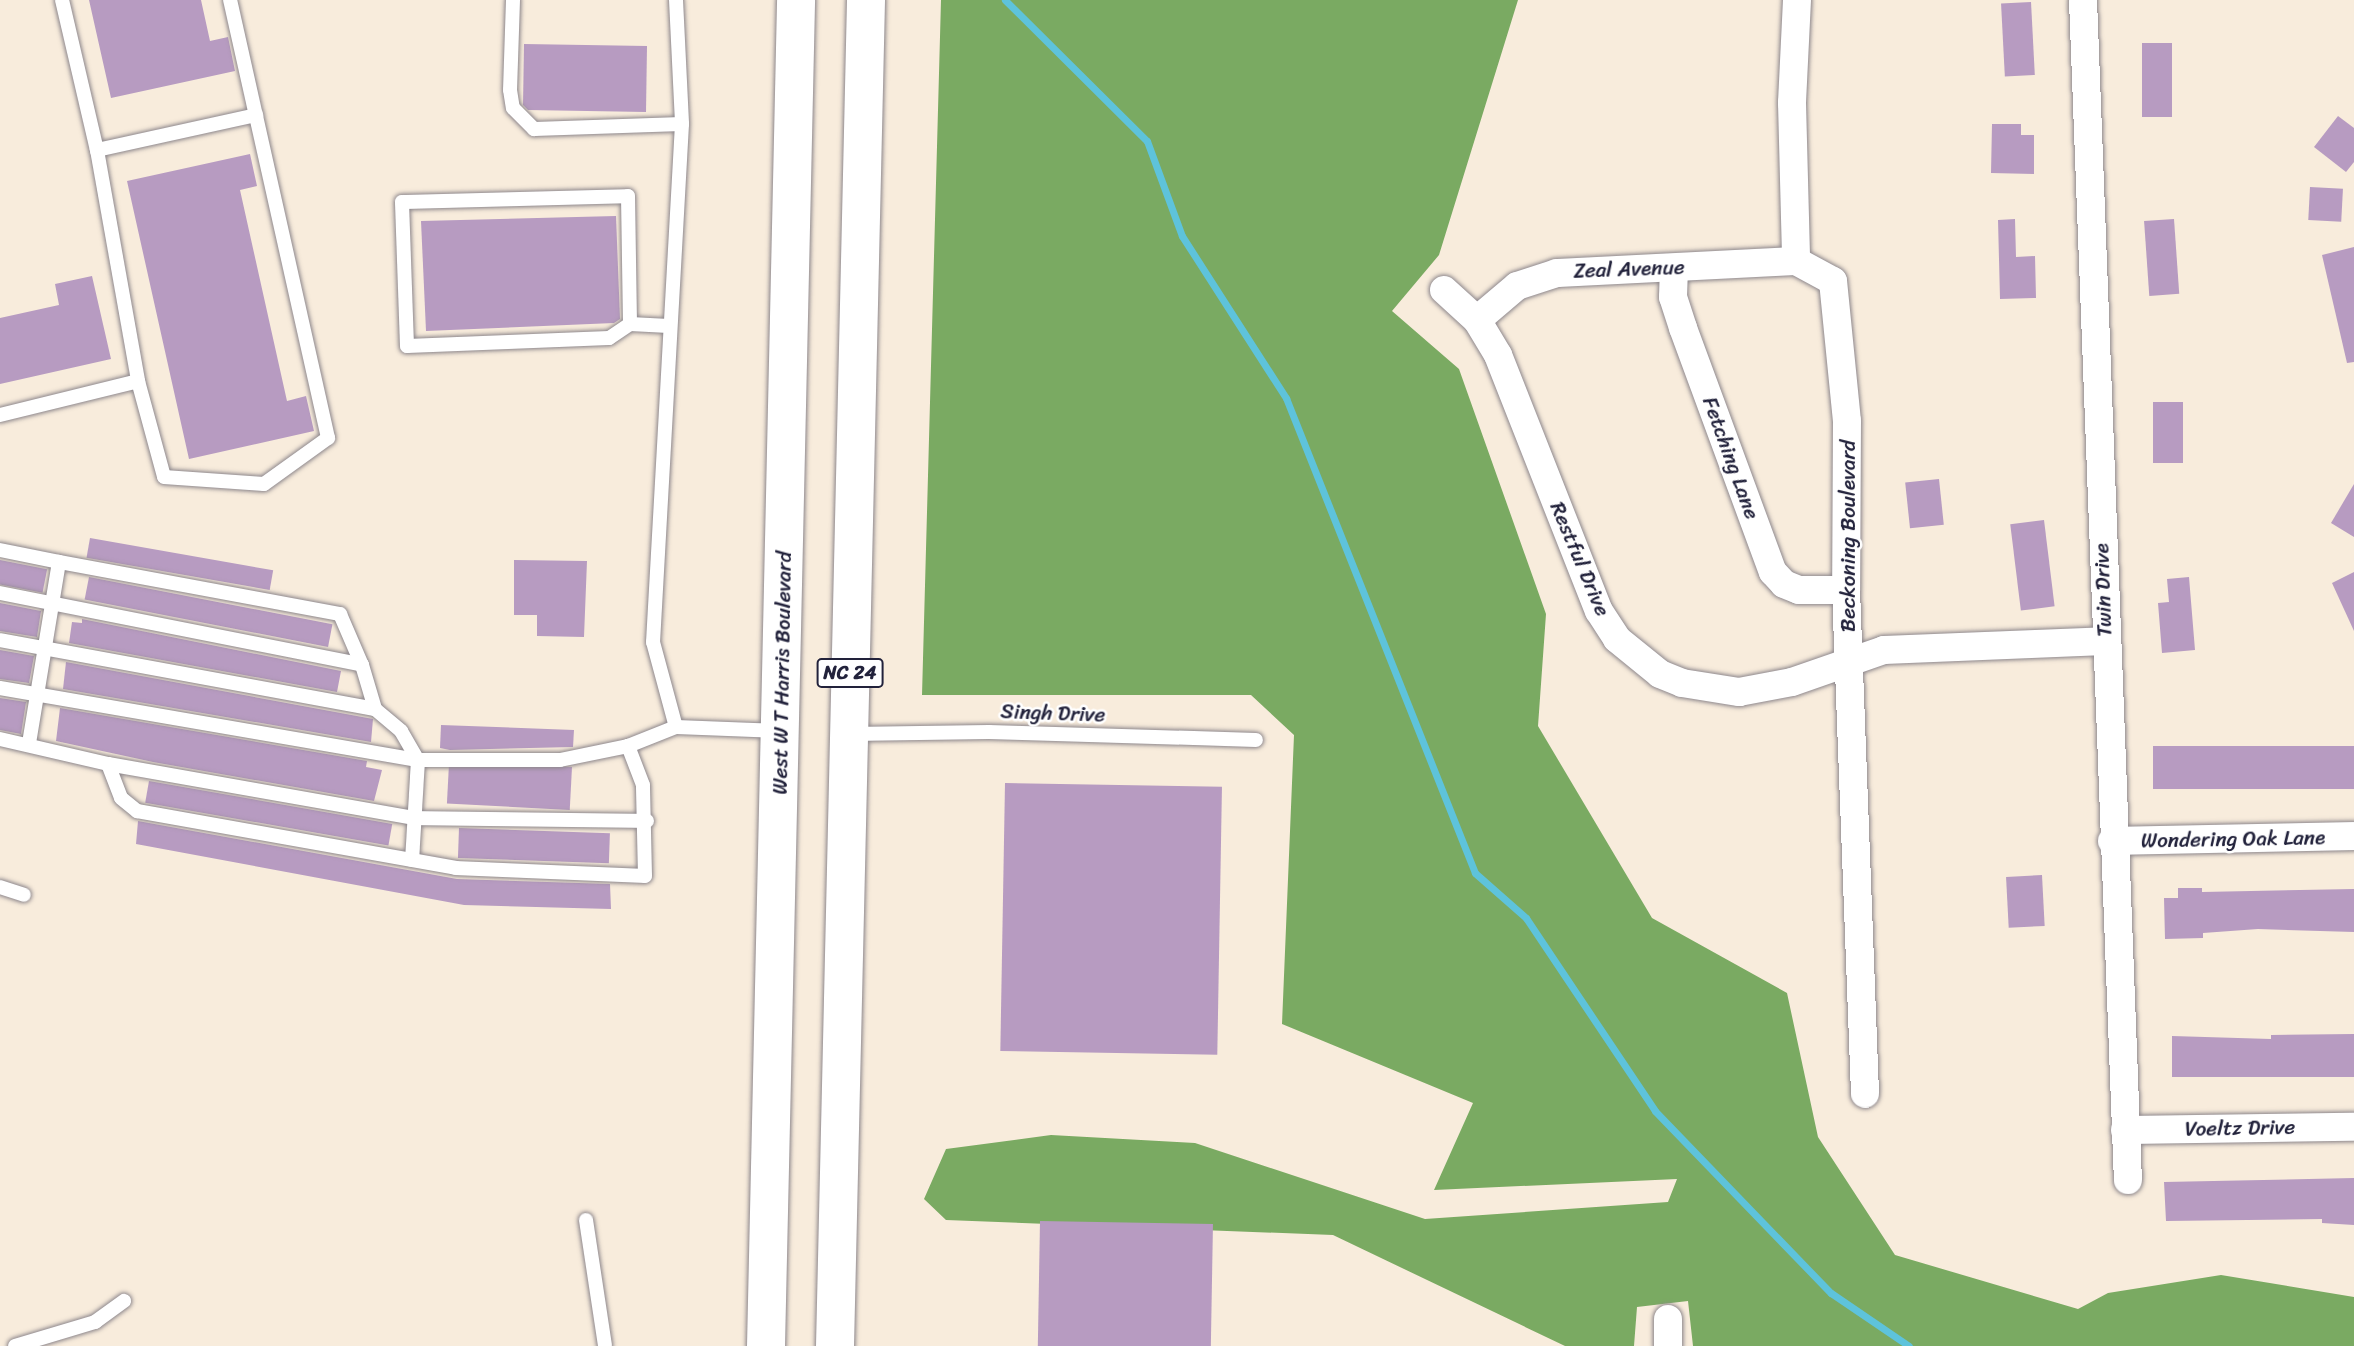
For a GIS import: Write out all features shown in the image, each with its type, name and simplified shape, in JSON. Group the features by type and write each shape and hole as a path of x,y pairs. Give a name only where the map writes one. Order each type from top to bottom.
{"main road":[{"name":"West W T Harris Boulevard","path":"766,1346 796,0"},
{"name":"NC 24","path":"835,1346 866,0"},
{"path":"769,1210 781,1346"}],"street":[{"path":"1796,261 1792,103 1797,0"},
{"name":"Twin Drive","path":"2083,0 2112,841 2128,1180"},
{"name":"Zeal Avenue","path":"1477,320 1517,286 1557,273 1796,261"},
{"name":"Beckoning Boulevard","path":"1796,261 1833,281 1847,421 1846,590 1865,1094"},
{"name":"Fetching Lane","path":"1674,268 1673,297 1683,328 1773,572 1784,584 1799,590 1846,590"},
{"name":"Restful Drive","path":"1444,290 1477,320 1498,355 1599,611 1635,656 1682,683 1739,692 1792,682 1884,650 2105,641"},
{"name":"Wondering Oak Lane","path":"2112,841 2354,836"},
{"name":"Voeltz Drive","path":"2125,1130 2354,1127"}],"lane":[{"path":"62,0 97,150 138,381 164,477 264,484 328,438 230,0"},
{"path":"513,0 512,99 521,119 534,129 682,124"},
{"path":"676,0 682,124 653,642 676,727"},
{"path":"97,150 256,115"},
{"path":"630,324 628,196 402,202 407,346 609,338 630,324 669,326"},
{"path":"0,415 138,381"},
{"path":"0,551 340,614 362,664 375,709"},
{"path":"29,743 59,562"},
{"path":"0,593 362,664"},
{"path":"0,640 375,709 401,731 418,760 412,860"},
{"path":"0,688 418,760 560,760 628,746 676,727 781,731"},
{"name":"Singh Drive","path":"849,734 989,732 1256,740"},
{"path":"0,739 29,743 108,764 413,818 647,821"},
{"path":"108,764 121,798 137,811 456,868 645,876 647,821 643,785 628,746"},
{"path":"0,887 24,895"},
{"path":"586,1220 604,1346"},
{"path":"15,1346 96,1322 124,1301"}],"green space":[{"path":"941,0 1518,0 1439,255 1392,311 1459,369 1546,614 1538,726 1652,918 1787,993 1818,1137 1895,1255 2078,1309 2108,1293 2221,1275 2354,1297 2354,1346 1693,1346 1688,1301 1637,1307 1634,1346 1565,1346 1333,1235 946,1220 924,1199 946,1149 1051,1135 1195,1143 1425,1219 1668,1202 1677,1179 1434,1190 1473,1103 1282,1024 1294,735 1251,695 922,695"}],"building":[{"path":"89,0 201,0 210,41 228,37 235,71 111,98"},
{"path":"2031,2 2035,75 2005,76 2001,4"},
{"path":"2142,43 2172,43 2172,117 2142,117"},
{"path":"524,44 647,46 646,112 528,110 523,105"},
{"path":"2338,116 2354,128 2354,162 2346,172 2314,147"},
{"path":"1992,124 2021,124 2021,135 2034,135 2034,174 1991,173"},
{"path":"250,154 257,186 240,190 287,401 306,396 314,431 189,459 127,181"},
{"path":"2310,187 2343,189 2341,222 2308,220"},
{"path":"616,216 620,319 614,323 426,331 421,221"},
{"path":"2015,219 2016,257 2035,256 2036,298 2000,299 1998,220"},
{"path":"2174,219 2179,294 2149,296 2144,221"},
{"path":"2354,247 2354,362 2347,363 2322,255"},
{"path":"92,276 111,359 0,384 0,318 59,305 55,284"},
{"path":"2153,402 2183,402 2183,463 2153,463"},
{"path":"1939,479 1944,525 1910,528 1905,483"},
{"path":"2354,484 2354,537 2331,523"},
{"path":"2044,520 2055,606 2021,610 2010,524"},
{"path":"90,538 273,570 270,590 87,558"},
{"path":"0,560 47,569 43,593 0,584"},
{"path":"514,560 587,561 584,637 537,636 537,615 514,615"},
{"path":"2354,572 2354,631 2332,583"},
{"path":"89,577 332,624 328,647 85,600"},
{"path":"2189,577 2195,650 2162,653 2158,603 2169,602 2167,579"},
{"path":"0,603 41,611 37,637 0,631"},
{"path":"82,619 341,671 337,692 69,643 72,622 82,623"},
{"path":"0,650 34,656 29,683 0,679"},
{"path":"66,662 373,719 371,742 63,689"},
{"path":"0,698 26,702 21,734 0,730"},
{"path":"60,708 367,761 366,767 382,770 374,801 153,762 56,741"},
{"path":"441,725 574,730 573,747 450,750 440,748"},
{"path":"2153,746 2354,746 2354,789 2153,789"},
{"path":"449,761 572,767 570,810 447,804"},
{"path":"149,781 392,824 388,846 145,803"},
{"path":"1005,783 1222,787 1217,1055 1000,1051"},
{"path":"138,821 457,879 610,884 611,909 464,905 136,844"},
{"path":"459,828 610,833 609,863 458,858"},
{"path":"2042,875 2045,926 2009,928 2006,877"},
{"path":"2178,888 2202,888 2202,892 2354,889 2354,932 2258,929 2203,933 2203,938 2165,939 2164,898 2178,898"},
{"path":"2354,1034 2354,1077 2172,1077 2172,1036 2271,1039 2271,1035"},
{"path":"2354,1178 2354,1225 2322,1223 2322,1219 2166,1221 2164,1182"},
{"path":"1040,1221 1213,1224 1211,1346 1038,1346"}],"waterway":[{"path":"1005,0 1147,141 1182,236 1286,398 1475,873 1526,918 1655,1111 1831,1293 1909,1346"}]}
